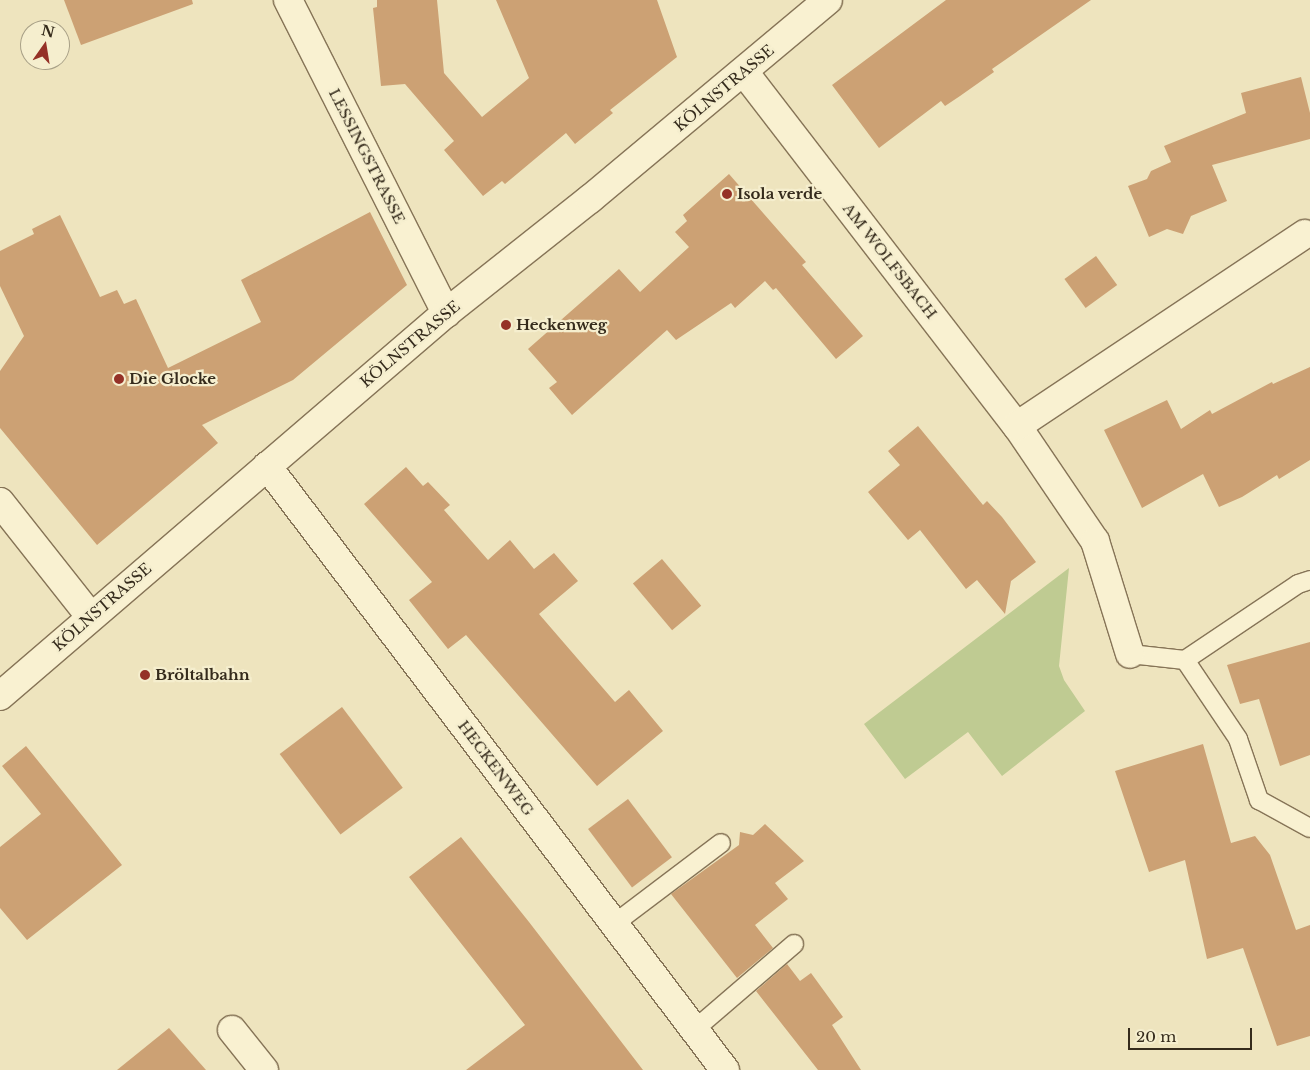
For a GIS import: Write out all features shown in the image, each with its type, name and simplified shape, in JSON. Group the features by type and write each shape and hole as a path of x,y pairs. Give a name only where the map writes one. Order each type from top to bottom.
{"street":[{"name":"LESSINGSTRASSE","path":"288,0 446,313"},
{"name":"KÖLNSTRASSE","path":"0,696 90,616 446,313 744,72 828,0"},
{"name":"AM WOLFSBACH","path":"744,72 1018,426 1095,541 1130,654"},
{"path":"1018,426 1305,234"},
{"name":"HECKENWEG","path":"267,466 725,1070"},
{"path":"0,502 90,616"},
{"path":"232,1030 264,1070"}],"lane":[{"path":"1310,580 1298,584 1185,660 1238,739 1259,800 1310,828"},
{"name":"AM WOLFSBACH","path":"1130,654 1185,660"},
{"path":"614,924 721,843"},
{"path":"694,1030 794,944"}],"green space":[{"path":"1069,568 1059,666 1064,680 1085,711 1002,776 968,732 905,779 864,724"}],"building":[{"path":"64,0 192,0 193,4 81,45"},
{"path":"377,0 437,0 444,73 482,117 529,78 496,0 657,0 677,57 610,110 613,113 575,144 566,133 505,184 502,181 483,196 444,150 454,141 405,84 381,86 373,8 377,7"},
{"path":"946,0 1091,0 992,69 994,72 960,96 945,106 941,101 879,148 832,85"},
{"path":"1301,77 1310,113 1310,139 1212,165 1227,201 1191,216 1183,234 1167,229 1149,237 1128,186 1147,179 1151,171 1171,162 1164,146 1246,113 1241,93"},
{"path":"729,174 806,262 802,265 863,336 836,359 776,288 773,290 765,281 735,308 731,303 676,340 667,330 572,415 549,388 557,382 528,349 619,269 640,292 689,247 675,232 687,221 683,215"},
{"path":"370,212 407,285 293,380 202,425 218,443 97,545 0,428 0,371 24,336 0,286 0,251 34,234 32,229 60,215 100,297 117,290 124,304 136,299 168,368 261,322 241,280"},
{"path":"1096,256 1117,285 1086,308 1064,279"},
{"path":"1310,367 1310,460 1279,479 1277,475 1242,497 1219,507 1203,474 1142,508 1104,430 1167,400 1181,429 1210,410 1212,414 1272,382 1273,384"},
{"path":"918,426 983,505 987,501 1002,517 1036,562 1011,581 1005,614 977,580 966,589 920,530 908,540 868,492 900,465 888,451"},
{"path":"406,467 423,486 428,482 450,505 444,510 488,560 510,540 534,569 554,553 578,581 539,614 615,702 629,690 663,731 597,786 466,635 448,649 409,600 432,582 364,504"},
{"path":"662,559 701,606 672,630 633,583"},
{"path":"1310,642 1310,755 1280,766 1259,699 1240,704 1227,665"},
{"path":"342,707 403,788 340,835 280,754"},
{"path":"1203,744 1231,843 1255,836 1270,855 1296,930 1310,925 1310,1036 1277,1046 1243,948 1207,959 1185,860 1149,872 1115,771"},
{"path":"26,746 122,865 27,940 0,908 0,847 41,814 2,766"},
{"path":"628,799 672,857 632,887 588,829"},
{"path":"765,824 804,861 775,883 788,899 755,925 773,948 737,978 671,894 739,845 740,832 753,835"},
{"path":"461,837 643,1070 466,1070 525,1025 409,877"},
{"path":"787,964 800,981 811,973 843,1017 832,1025 861,1070 818,1070 756,991"},
{"path":"169,1028 206,1070 117,1070"}],"place":[{"name":"Isola verde","path":"727,194"},
{"name":"Heckenweg","path":"506,325"},
{"name":"Die Glocke","path":"119,379"},
{"name":"Bröltalbahn","path":"145,675"}]}
